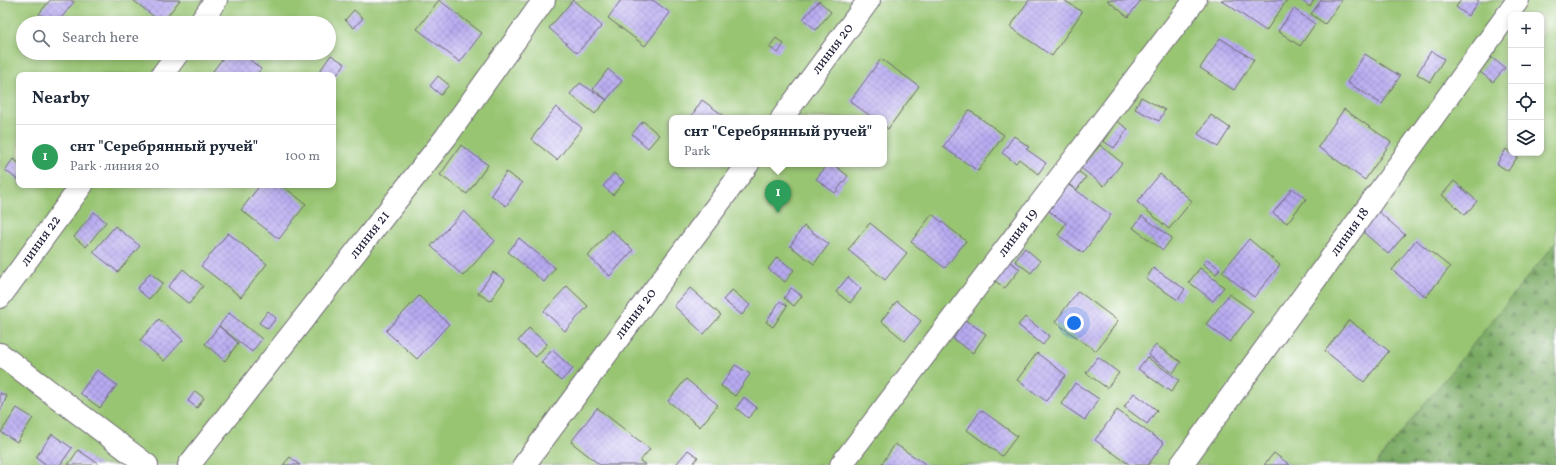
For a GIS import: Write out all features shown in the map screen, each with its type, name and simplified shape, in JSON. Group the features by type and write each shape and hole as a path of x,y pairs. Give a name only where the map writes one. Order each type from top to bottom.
{"street":[{"path":"205,16 216,0"},
{"name":"линия 21","path":"189,465 446,138 544,0"},
{"name":"линия 20","path":"784,115 869,0"},
{"name":"линия 19","path":"841,465 1195,0"},
{"name":"линия 18","path":"1181,465 1518,0"},
{"path":"164,72 173,60"},
{"name":"линия 20","path":"524,465 746,167"},
{"name":"линия 22","path":"0,297 80,188"},
{"path":"0,354 147,465"}],"green space":[{"path":"0,0 1556,0 1556,242 1375,465 0,465"},
{"path":"1556,242 1556,465 1375,465"}],"building":[{"path":"50,0 71,0 74,2 63,16 42,16 39,14"},
{"path":"133,0 180,0 167,16 153,16"},
{"path":"439,0 482,33 460,62 417,29"},
{"path":"573,0 602,26 577,53 549,28"},
{"path":"621,0 653,0 670,13 645,46 608,18"},
{"path":"1029,0 1064,0 1082,12 1052,56 1010,27"},
{"path":"1107,0 1141,0 1128,17"},
{"path":"1221,0 1287,0 1266,31"},
{"path":"1301,0 1314,0 1310,7"},
{"path":"1321,0 1342,0 1325,24 1311,14"},
{"path":"1461,0 1479,0 1468,16 1456,7"},
{"path":"819,1 831,12 816,30 803,19"},
{"path":"1294,9 1315,24 1300,46 1278,31"},
{"path":"354,10 363,18 354,28 345,20"},
{"path":"776,38 784,44 778,53 769,47"},
{"path":"1220,38 1254,60 1234,90 1200,68"},
{"path":"1431,51 1444,59 1430,82 1417,74"},
{"path":"1365,54 1400,76 1382,104 1347,82"},
{"path":"1491,57 1505,68 1493,82 1480,72"},
{"path":"336,58 345,64 336,76 336,72 319,72 328,60 336,60"},
{"path":"881,59 919,86 888,129 887,115 869,115 850,101"},
{"path":"222,60 250,60 261,69 258,72 213,71"},
{"path":"608,69 622,81 607,100 593,89"},
{"path":"438,76 449,85 441,95 430,86"},
{"path":"580,83 607,100 595,114 570,94"},
{"path":"1141,97 1165,110 1159,121 1135,109"},
{"path":"702,100 723,115 692,115"},
{"path":"556,107 582,128 557,160 531,139"},
{"path":"1344,109 1391,142 1365,180 1318,147"},
{"path":"969,110 1004,135 978,171 943,147"},
{"path":"1211,115 1230,128 1218,147 1198,134"},
{"path":"643,121 659,135 648,148 632,134"},
{"path":"1117,121 1128,129 1114,148 1103,141"},
{"path":"1014,136 1029,147 1026,149 1046,163 1038,174 1019,159 1016,163 1002,153"},
{"path":"461,145 488,165 467,194 440,175"},
{"path":"1100,145 1122,163 1104,186 1081,168"},
{"path":"1506,149 1508,151 1508,156 1518,156 1508,171 1497,164"},
{"path":"13,159 16,161 16,179 5,170"},
{"path":"826,167 837,167 848,176 835,193 816,179"},
{"path":"1075,169 1086,177 1077,190 1065,182"},
{"path":"506,172 522,183 506,206 491,195"},
{"path":"614,173 624,182 613,195 603,186"},
{"path":"1160,174 1192,201 1169,229 1137,202"},
{"path":"1063,181 1111,215 1083,253 1058,235 1066,223 1045,208"},
{"path":"1454,181 1477,201 1465,215 1442,195"},
{"path":"258,188 285,188 306,204 279,239 241,210"},
{"path":"1292,188 1306,199 1287,223 1273,213"},
{"path":"464,211 495,241 463,276 431,246"},
{"path":"1378,211 1405,235 1388,254 1361,230"},
{"path":"94,212 106,222 86,247 74,237"},
{"path":"932,214 966,241 945,268 911,242"},
{"path":"1142,216 1172,238 1163,250 1133,228"},
{"path":"870,223 907,253 885,280 848,250"},
{"path":"115,226 140,246 118,272 93,252"},
{"path":"804,226 829,244 814,264 790,246"},
{"path":"611,230 633,250 610,276 588,256"},
{"path":"228,233 267,264 241,297 201,266"},
{"path":"519,238 555,268 544,282 508,252"},
{"path":"1249,239 1280,265 1254,297 1222,272"},
{"path":"1416,240 1450,267 1426,297 1392,270"},
{"path":"1025,248 1040,261 1031,273 1015,261"},
{"path":"777,257 794,270 785,282 768,269"},
{"path":"1207,259 1220,269 1216,274 1203,264"},
{"path":"1009,261 1020,269 1005,288 995,281"},
{"path":"1153,268 1185,289 1178,300 1146,279"},
{"path":"1200,268 1224,287 1213,301 1189,282"},
{"path":"183,269 203,286 189,304 168,287"},
{"path":"493,272 505,280 490,301 478,293"},
{"path":"150,273 163,283 149,299 137,289"},
{"path":"848,277 861,289 850,303 836,292"},
{"path":"567,286 588,306 565,331 544,311"},
{"path":"690,288 721,315 704,334 674,306"},
{"path":"791,288 802,296 794,306 784,298"},
{"path":"732,290 750,305 742,315 723,300"},
{"path":"1078,291 1118,321 1096,351 1055,322"},
{"path":"1229,294 1253,311 1230,342 1206,324"},
{"path":"419,296 449,324 417,359 386,331"},
{"path":"780,301 787,306 773,327 766,322"},
{"path":"897,301 921,321 905,341 881,321"},
{"path":"268,311 276,318 268,329 259,323"},
{"path":"229,313 262,339 252,352 219,326 238,343 225,361 205,344"},
{"path":"1025,317 1049,336 1043,345 1018,325"},
{"path":"159,319 183,340 164,361 140,340"},
{"path":"965,320 986,334 973,353 953,339"},
{"path":"1349,320 1389,351 1364,382 1325,351"},
{"path":"529,328 547,344 536,357 518,341"},
{"path":"1156,345 1181,362 1173,373 1148,355"},
{"path":"552,350 573,369 561,381 541,362"},
{"path":"1037,353 1066,375 1046,401 1017,380"},
{"path":"1098,357 1119,373 1107,388 1086,373"},
{"path":"1147,357 1179,380 1171,392 1138,369"},
{"path":"735,365 750,374 735,396 721,386"},
{"path":"97,370 117,385 100,408 80,393"},
{"path":"686,379 718,405 700,427 668,401"},
{"path":"1075,383 1099,399 1085,420 1061,404"},
{"path":"195,391 204,398 197,408 188,401"},
{"path":"0,393 7,396 0,412"},
{"path":"1134,393 1157,410 1147,424 1124,407"},
{"path":"744,397 757,408 748,418 736,408"},
{"path":"17,408 33,418 17,442 1,432"},
{"path":"597,408 650,449 640,461 646,465 600,465 571,442"},
{"path":"981,410 1017,436 1002,456 967,430"},
{"path":"1117,410 1164,443 1148,465 1130,465 1095,440"},
{"path":"52,434 72,448 60,465 47,465 36,457"},
{"path":"895,444 927,465 881,465"},
{"path":"78,450 99,464 68,465"},
{"path":"688,450 698,457 692,465 679,465 677,463"},
{"path":"1274,453 1290,465 1264,465"},
{"path":"290,457 300,465 283,465"}],"place":[{"name":"снт \"Серебрянный ручей\"","path":"778,213"}]}
